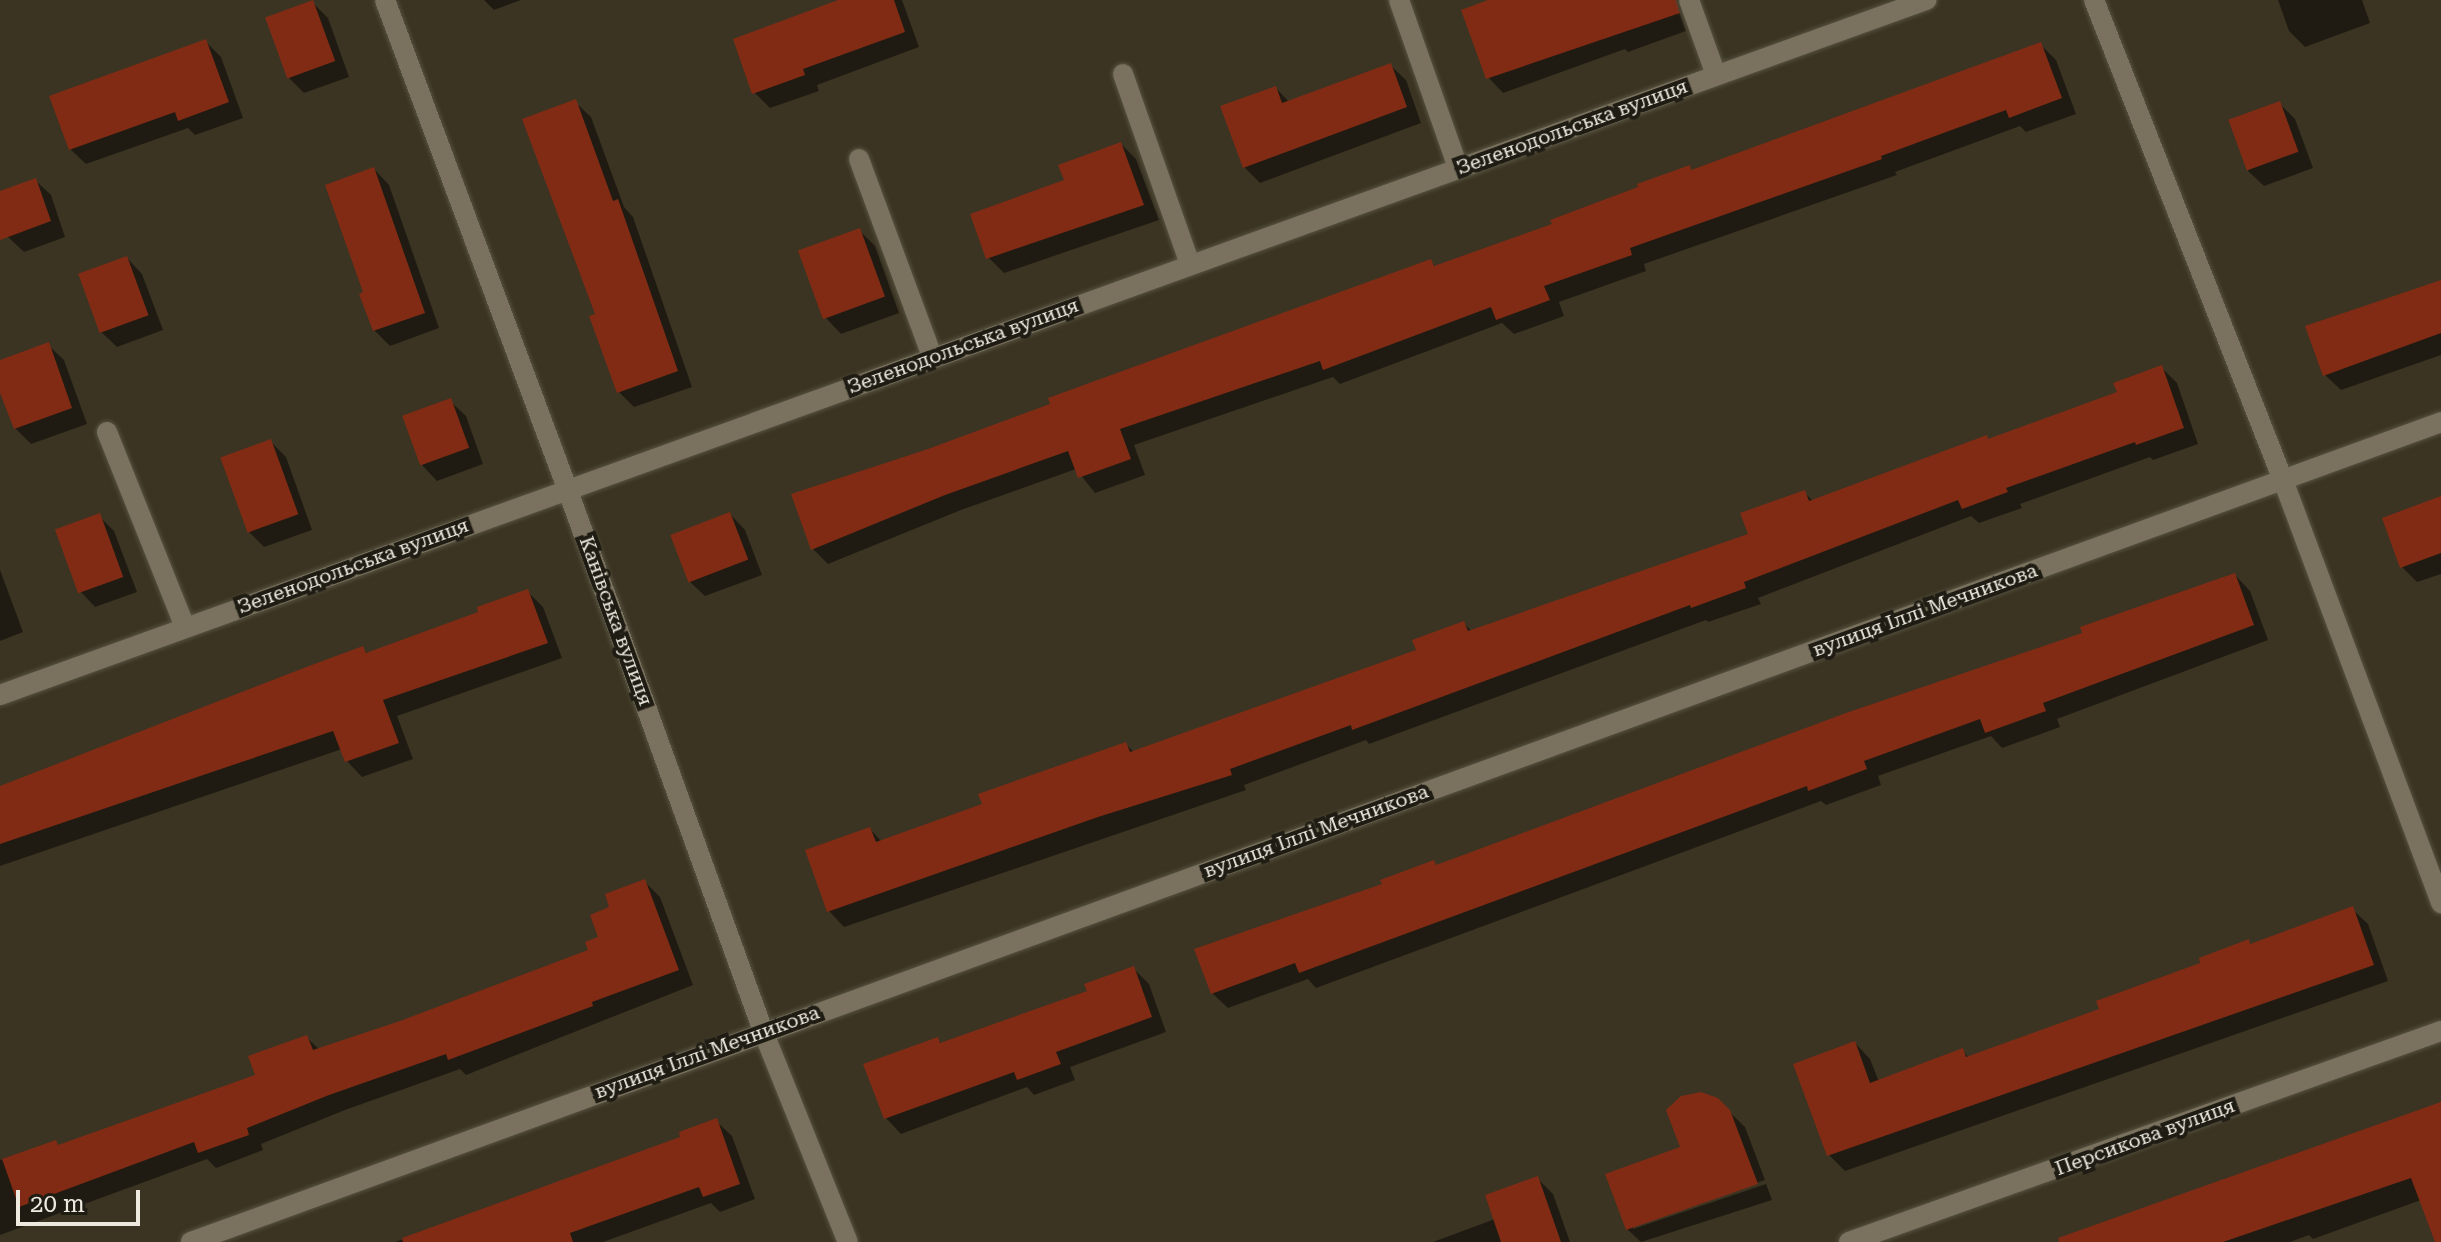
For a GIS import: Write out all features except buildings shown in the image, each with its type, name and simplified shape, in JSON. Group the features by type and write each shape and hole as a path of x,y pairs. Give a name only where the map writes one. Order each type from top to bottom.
{"street":[{"name":"Канівська вулиця","path":"385,0 567,488 763,1031 848,1242"},
{"path":"1399,0 1458,168"},
{"path":"1689,0 1716,75"},
{"name":"Зеленодольська вулиця","path":"0,695 932,356 1926,0"},
{"path":"2094,0 2283,480 2441,903"},
{"path":"1123,74 1190,264"},
{"path":"859,159 932,356"},
{"name":"вулиця Іллі Мечникова","path":"191,1242 2441,422"},
{"path":"107,432 185,627"},
{"name":"Персикова вулиця","path":"1849,1242 2441,1031"}]}
